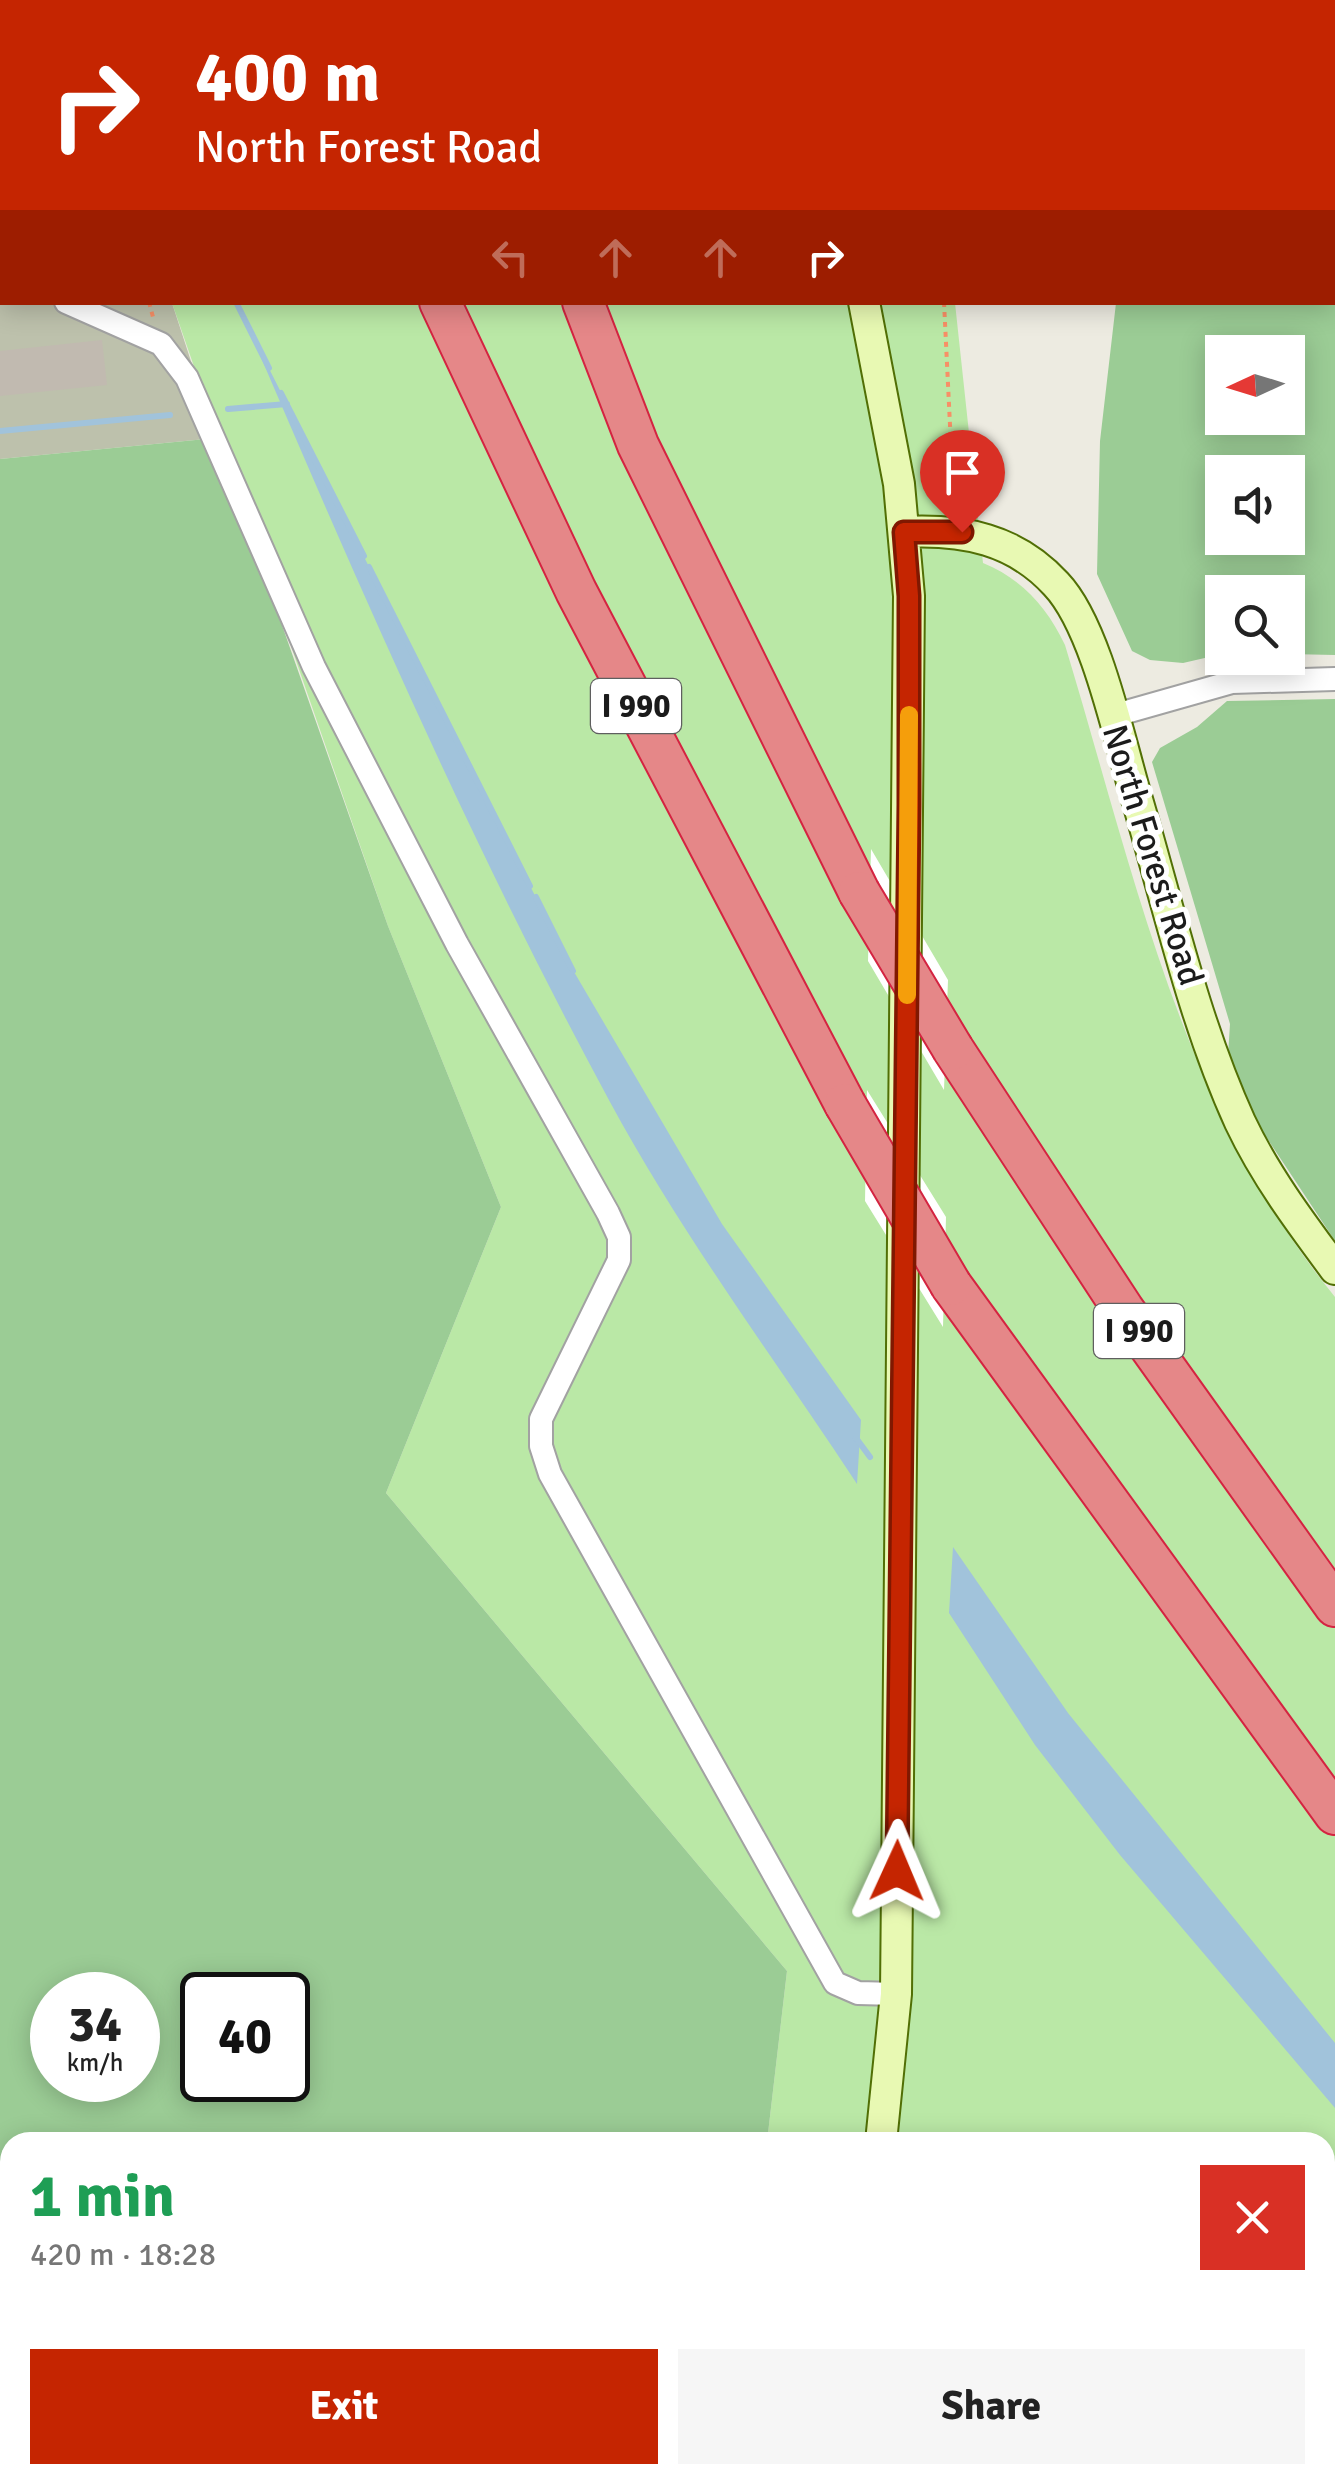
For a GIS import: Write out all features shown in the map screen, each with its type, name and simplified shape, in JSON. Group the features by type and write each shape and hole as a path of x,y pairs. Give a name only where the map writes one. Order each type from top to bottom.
{"highway":[{"name":"I 990","path":"441,305 576,591 845,1104 952,1285 1335,1814"},
{"name":"I 990","path":"584,305 638,445 860,892 953,1049 1124,1309 1335,1606"}],"street":[{"path":"73,305 161,344 187,378 314,667 457,944 619,1237 619,1260 541,1420 540,1446 550,1474 835,1983 858,1993 896,1994"},
{"path":"865,305 904,532 909,596 896,1994 882,2132"},
{"name":"North Forest Road","path":"904,532 955,531 1015,551 1058,585 1082,627 1112,716 1225,1086 1268,1174 1335,1269"},
{"path":"1112,716 1232,682 1335,679"}],"path":[{"path":"944,305 955,531"}],"shaded area":[{"path":"0,305 173,305 216,438 0,459"}],"green space":[{"path":"173,305 955,305 983,563 1010,577 1032,596 1065,645 1140,902 1201,1068 1238,1148 1282,1225 1335,1297 1335,2132 768,2132 787,1971 386,1493 501,1207 388,926"},
{"path":"1116,305 1335,305 1335,655 1305,654 1305,575 1205,575 1205,658 1183,663 1150,660 1132,651 1097,574 1100,441"},
{"path":"216,438 388,926 501,1207 386,1493 787,1971 768,2132 0,2132 0,459"},
{"path":"1335,699 1335,1241 1255,1120 1228,1055 1230,1024 1152,762 1160,748 1197,727 1227,701"}],"water":[{"path":"247,325 570,965 722,1224 861,1420 857,1484 667,1200 560,1007 419,718"},
{"path":"953,1547 1068,1713 1335,2043 1335,2108 1120,1855 1035,1745 949,1613"}],"pier":[{"path":"871,849 948,980 944,1090 868,961"},
{"path":"867,1090 946,1217 943,1327 865,1201"}],"building":[{"path":"102,340 107,385 0,396 0,351"}],"waterway":[{"path":"238,305 269,368"},
{"path":"281,393 364,556"},
{"path":"228,409 287,404"},
{"path":"0,431 170,415"},
{"path":"369,567 530,886"},
{"path":"536,897 573,971"},
{"path":"856,1438 870,1457"}],"slow traffic":[{"path":"907,995 909,715"}],"route":[{"path":"897,1871 909,805 909,596 904,532 962,532"}]}
